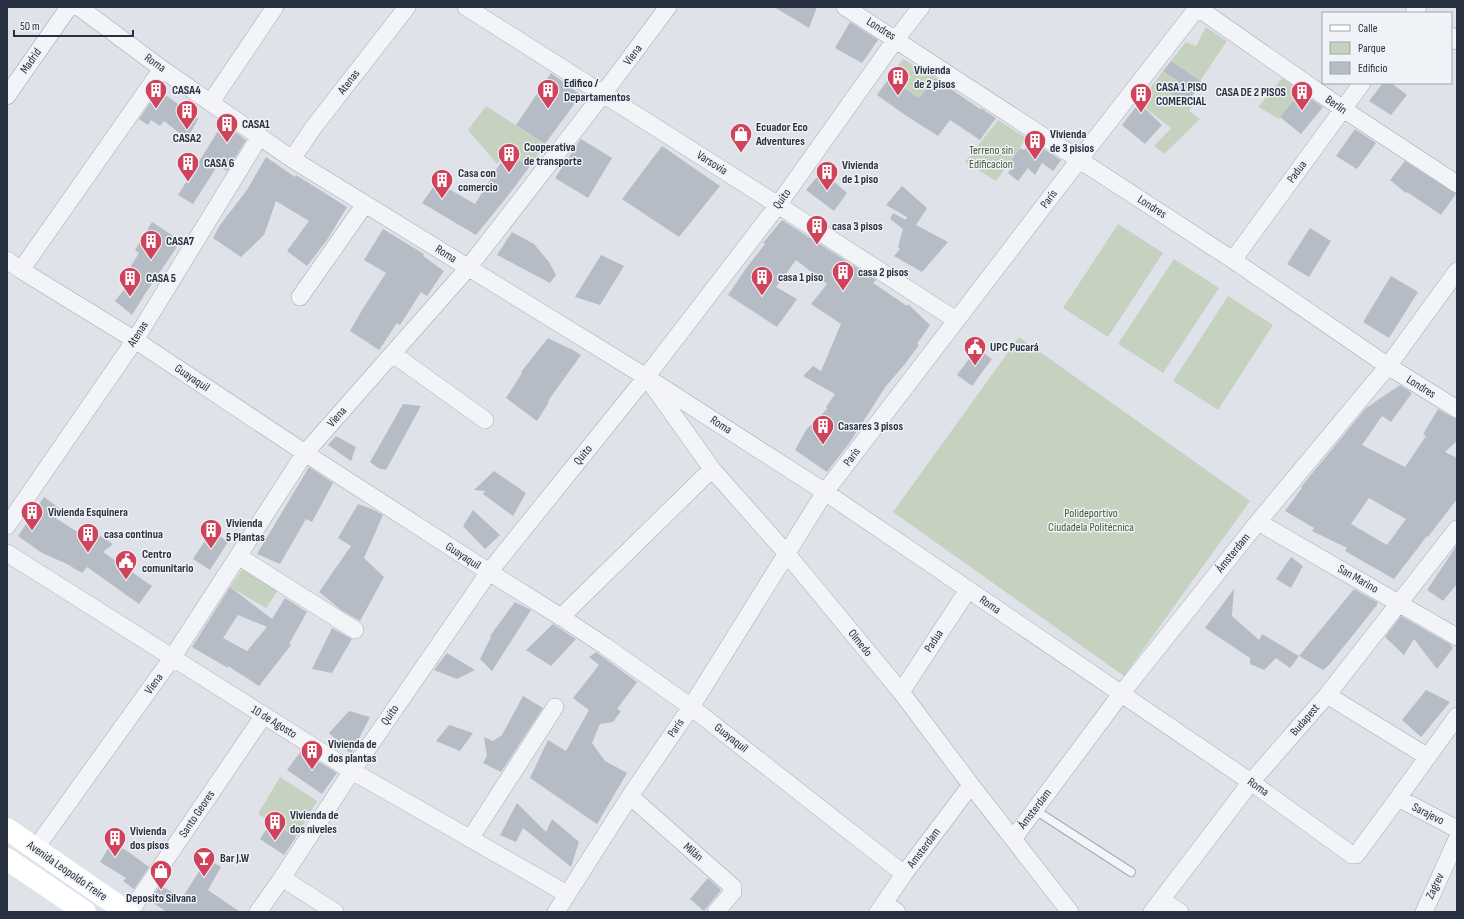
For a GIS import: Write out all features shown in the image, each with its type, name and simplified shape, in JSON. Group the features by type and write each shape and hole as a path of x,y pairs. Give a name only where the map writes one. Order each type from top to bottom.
{"main road":[{"name":"Avenida Leopoldo Freire","path":"7,829 127,912"},
{"name":"Avenida Leopoldo Freire","path":"7,859 85,912"}],"street":[{"name":"Madrid","path":"7,96 69,7"},
{"name":"Roma","path":"80,7 162,69 292,158 646,377 825,492 1251,782 1354,856 1398,798"},
{"name":"Atenas","path":"292,158 313,128 407,7"},
{"name":"Varsovia","path":"466,7 956,320"},
{"name":"Viena","path":"35,849 172,658 305,453 468,268 603,94 668,7"},
{"name":"Londres","path":"845,7 1233,260 1388,366 1457,409"},
{"name":"Quito","path":"258,912 352,771 489,572 646,377 778,205 896,39 921,7"},
{"name":"Berlín","path":"1198,7 1343,110 1457,184"},
{"name":"París","path":"556,912 630,796 690,707 825,492 1198,7"},
{"path":"210,102 272,8"},
{"path":"21,270 162,69"},
{"name":"Padua","path":"1233,260 1361,84"},
{"name":"Atenas","path":"7,526 135,340 260,136"},
{"path":"300,297 365,204"},
{"name":"Guayaquil","path":"7,260 135,340 305,453 561,617 690,707 904,874"},
{"name":"Ámsterdam","path":"1013,839 1121,694 1258,522 1388,366 1457,271"},
{"path":"393,354 485,420"},
{"name":"Olmedo","path":"646,377 712,469 787,554 901,692 1070,912"},
{"path":"561,617 712,469"},
{"name":"San Marino","path":"1258,522 1457,637"},
{"name":"Budapest","path":"1157,906 1251,782 1327,695 1457,529"},
{"name":"10 de Agosto","path":"7,553 352,771 567,894"},
{"path":"238,556 355,630"},
{"name":"Padua","path":"901,692 968,590"},
{"path":"1327,695 1428,757"},
{"path":"470,839 555,707"},
{"name":"Santo Geores","path":"130,912 264,715"},
{"path":"1398,798 1456,719"},
{"name":"Amsterdam","path":"886,909 904,874 971,785"},
{"name":"Milán","path":"630,796 733,887 733,892 716,912"},
{"name":"Sarajevo","path":"1398,798 1457,829"},
{"name":"Zagrev","path":"1424,912 1457,839"},
{"path":"282,878 335,912"},
{"path":"1157,906 1180,912"}],"lane":[{"path":"1034,810 1131,872"}],"green space":[{"path":"1206,27 1227,41 1200,81 1171,61 1186,42 1196,46"},
{"path":"903,59 935,77 919,98 889,78"},
{"path":"1163,71 1178,81 1169,92 1192,107 1189,111 1200,119 1164,154 1154,146 1171,128 1139,103"},
{"path":"1282,78 1303,90 1279,119 1258,107"},
{"path":"486,106 545,144 530,166 506,154 497,164 468,130"},
{"name":"Terreno sin Edificacion","path":"998,120 1027,138 996,181 965,162"},
{"path":"1118,224 1163,253 1108,337 1063,308"},
{"path":"1174,259 1219,288 1163,373 1118,344"},
{"path":"1228,296 1273,325 1218,410 1173,381"},
{"name":"Polideportivo Ciudadela Politécnica","path":"1019,337 1250,501 1124,676 893,512"},
{"path":"245,565 281,586 266,608 230,587"},
{"path":"280,777 317,801 296,837 258,814"}],"building":[{"path":"774,7 817,7 809,28"},
{"path":"850,22 878,40 862,63 835,48"},
{"path":"1171,61 1202,82 1187,103 1169,92 1178,81 1163,71"},
{"name":"Edifico / Departamentos","path":"551,73 581,95 545,144 516,125"},
{"path":"889,78 919,98 935,78 980,109 981,108 996,118 980,140 950,120 938,136 877,95"},
{"path":"1382,84 1392,84 1407,95 1391,115 1369,101"},
{"path":"159,90 198,119 187,139 164,121 160,126 151,120 148,125 139,119"},
{"name":"CASA DE 2 PISOS","path":"1301,92 1323,107 1301,134 1280,117"},
{"name":"CASA 1 PISO COMERCIAL","path":"1139,103 1162,125 1145,144 1122,125"},
{"path":"223,123 246,140 227,171 218,165 193,204 178,195"},
{"path":"1355,129 1376,143 1357,169 1336,156"},
{"path":"581,139 612,158 588,198 555,178"},
{"name":"Vivienda de 3 pisios","path":"1033,142 1061,160 1053,171 1042,163 1035,175 1028,168 1018,181 1008,173 1010,170 1006,168 1020,148 1024,150 1030,143 1032,144"},
{"path":"662,146 720,186 679,237 622,199"},
{"path":"506,154 530,166 476,235 422,203 437,182 475,204"},
{"path":"266,157 295,177 296,175 347,207 327,240 307,266 287,251 309,221 276,201 264,235 241,257 213,238 220,225 247,190"},
{"path":"1405,161 1456,194 1441,215 1407,192 1406,193 1390,180"},
{"name":"Vivienda de 1 piso","path":"822,171 847,193 834,211 806,190"},
{"path":"902,186 927,208 916,225 948,242 922,272 894,256 900,249 898,247 903,229 890,219 893,213 906,220 907,217 886,205"},
{"path":"782,220 876,280 873,283 907,306 908,304 930,325 917,344 919,345 886,386 850,442 827,472 795,450 806,430 827,409 826,407 835,394 803,376 813,366 821,371 841,324 811,304 827,284 796,260 776,287 797,299 777,327 728,295 765,244 763,243"},
{"name":"CASA7","path":"152,222 181,241 132,315 115,301 136,274 129,269 139,253 135,250"},
{"path":"1310,228 1331,241 1309,277 1287,264"},
{"path":"383,229 424,254 423,256 444,271 427,296 421,292 400,325 397,323 379,350 350,331 386,273 364,260"},
{"path":"512,232 534,244 549,262 556,275 550,283 497,255"},
{"path":"601,255 624,266 600,305 575,297"},
{"path":"1391,276 1418,292 1389,338 1363,322"},
{"path":"548,338 581,355 548,401 549,402 537,421 506,398 522,373 521,372"},
{"name":"UPC Pucará","path":"977,348 992,359 972,386 957,375"},
{"path":"1400,385 1412,393 1391,422 1382,416 1362,445 1405,467 1426,436 1423,434 1438,409 1457,419 1457,441 1445,452 1457,458 1457,499 1394,579 1345,551 1347,548 1312,531 1314,528 1285,511 1302,488 1301,487 1366,408","holes":["1369,498 1406,519 1387,545 1351,524"]},
{"path":"403,404 421,406 386,470 378,468 370,462"},
{"path":"336,436 356,447 351,461 328,445"},
{"path":"309,467 333,483 312,522 306,519 280,564 257,554"},
{"path":"494,471 526,493 513,516 483,494 485,491 474,490"},
{"path":"44,497 60,509 54,517 85,537 87,528 113,544 103,552 152,586 139,604 87,567 82,573 67,564 42,553 18,536"},
{"path":"358,504 383,515 364,558 384,577 360,621 341,610 319,592 351,546 338,538"},
{"path":"473,510 500,535 485,549 463,526"},
{"name":"Vivienda 5 Plantas","path":"212,530 228,542 210,570 193,559"},
{"path":"1457,545 1457,584 1443,601 1427,590"},
{"path":"1291,557 1303,566 1291,588 1276,579"},
{"path":"230,587 272,619 285,598 307,612 289,644 291,645 259,686 228,666 228,668 192,647","holes":["238,615 267,627 247,651 223,638"]},
{"path":"1234,589 1232,616 1259,640 1262,634 1299,656 1290,668 1276,658 1264,670 1250,664 1250,658 1205,628"},
{"path":"1354,589 1377,602 1377,605 1329,665 1323,670 1299,656"},
{"path":"515,602 531,610 492,671 480,659 491,637 490,636"},
{"path":"1401,616 1450,644 1453,648 1437,669 1414,639 1404,655 1385,637"},
{"path":"553,624 576,639 551,666 526,650"},
{"path":"332,628 352,639 332,673 312,669"},
{"path":"596,652 637,682 617,709 621,711 613,722 600,724 592,743 605,761 627,773 597,824 530,778 548,740 566,751 589,710 573,698 599,665 589,657"},
{"path":"447,653 475,670 457,679 434,670"},
{"path":"1426,690 1450,702 1421,737 1402,720"},
{"path":"523,696 543,708 501,772 483,763 487,756 484,737 493,741 502,735"},
{"path":"349,711 370,717 351,754 329,733"},
{"path":"449,725 473,733 460,751 436,741"},
{"name":"Vivienda de dos plantas","path":"301,751 337,773 322,794 287,770"},
{"path":"517,803 546,832 552,819 579,842 571,867 523,828 516,842 500,835"},
{"path":"269,821 296,837 284,855 260,839 266,830"},
{"path":"112,842 149,867 134,889 123,881 126,878 100,862"},
{"name":"Bar J.W","path":"207,859 221,867 208,890 240,912 167,912 150,901 160,885 182,898"},
{"path":"708,878 721,890 704,911 690,899"}],"place":[{"name":"Vivienda de 2 pisos","path":"898,96"},
{"name":"CASA4","path":"156,110"},
{"name":"Edifico / Departamentos","path":"548,110"},
{"name":"CASA DE 2 PISOS","path":"1302,112"},
{"name":"CASA 1 PISO COMERCIAL","path":"1141,114"},
{"name":"CASA2","path":"187,130"},
{"name":"CASA1","path":"227,144"},
{"name":"Ecuador Eco Adventures","path":"741,154"},
{"name":"Vivienda de 3 pisios","path":"1035,160"},
{"name":"Cooperativa de transporte","path":"509,174"},
{"name":"CASA 6","path":"188,182"},
{"name":"Vivienda de 1 piso","path":"827,192"},
{"name":"Casa con comercio","path":"442,200"},
{"name":"casa 3 pisos","path":"817,246"},
{"name":"CASA7","path":"151,260"},
{"name":"casa 2 pisos","path":"843,292"},
{"name":"casa 1 piso","path":"762,296"},
{"name":"CASA 5","path":"130,298"},
{"name":"UPC Pucará","path":"975,366"},
{"name":"Casares 3 pisos","path":"823,446"},
{"name":"Vivienda Esquinera","path":"32,532"},
{"name":"Vivienda 5 Plantas","path":"211,550"},
{"name":"casa continua","path":"88,554"},
{"name":"Centro comunitario","path":"126,580"},
{"name":"Vivienda de dos plantas","path":"312,770"},
{"name":"Vivienda de dos niveles","path":"275,842"},
{"name":"Vivienda dos pisos","path":"115,858"},
{"name":"Bar J.W","path":"204,878"},
{"name":"Deposito Silvana","path":"161,890"}]}
